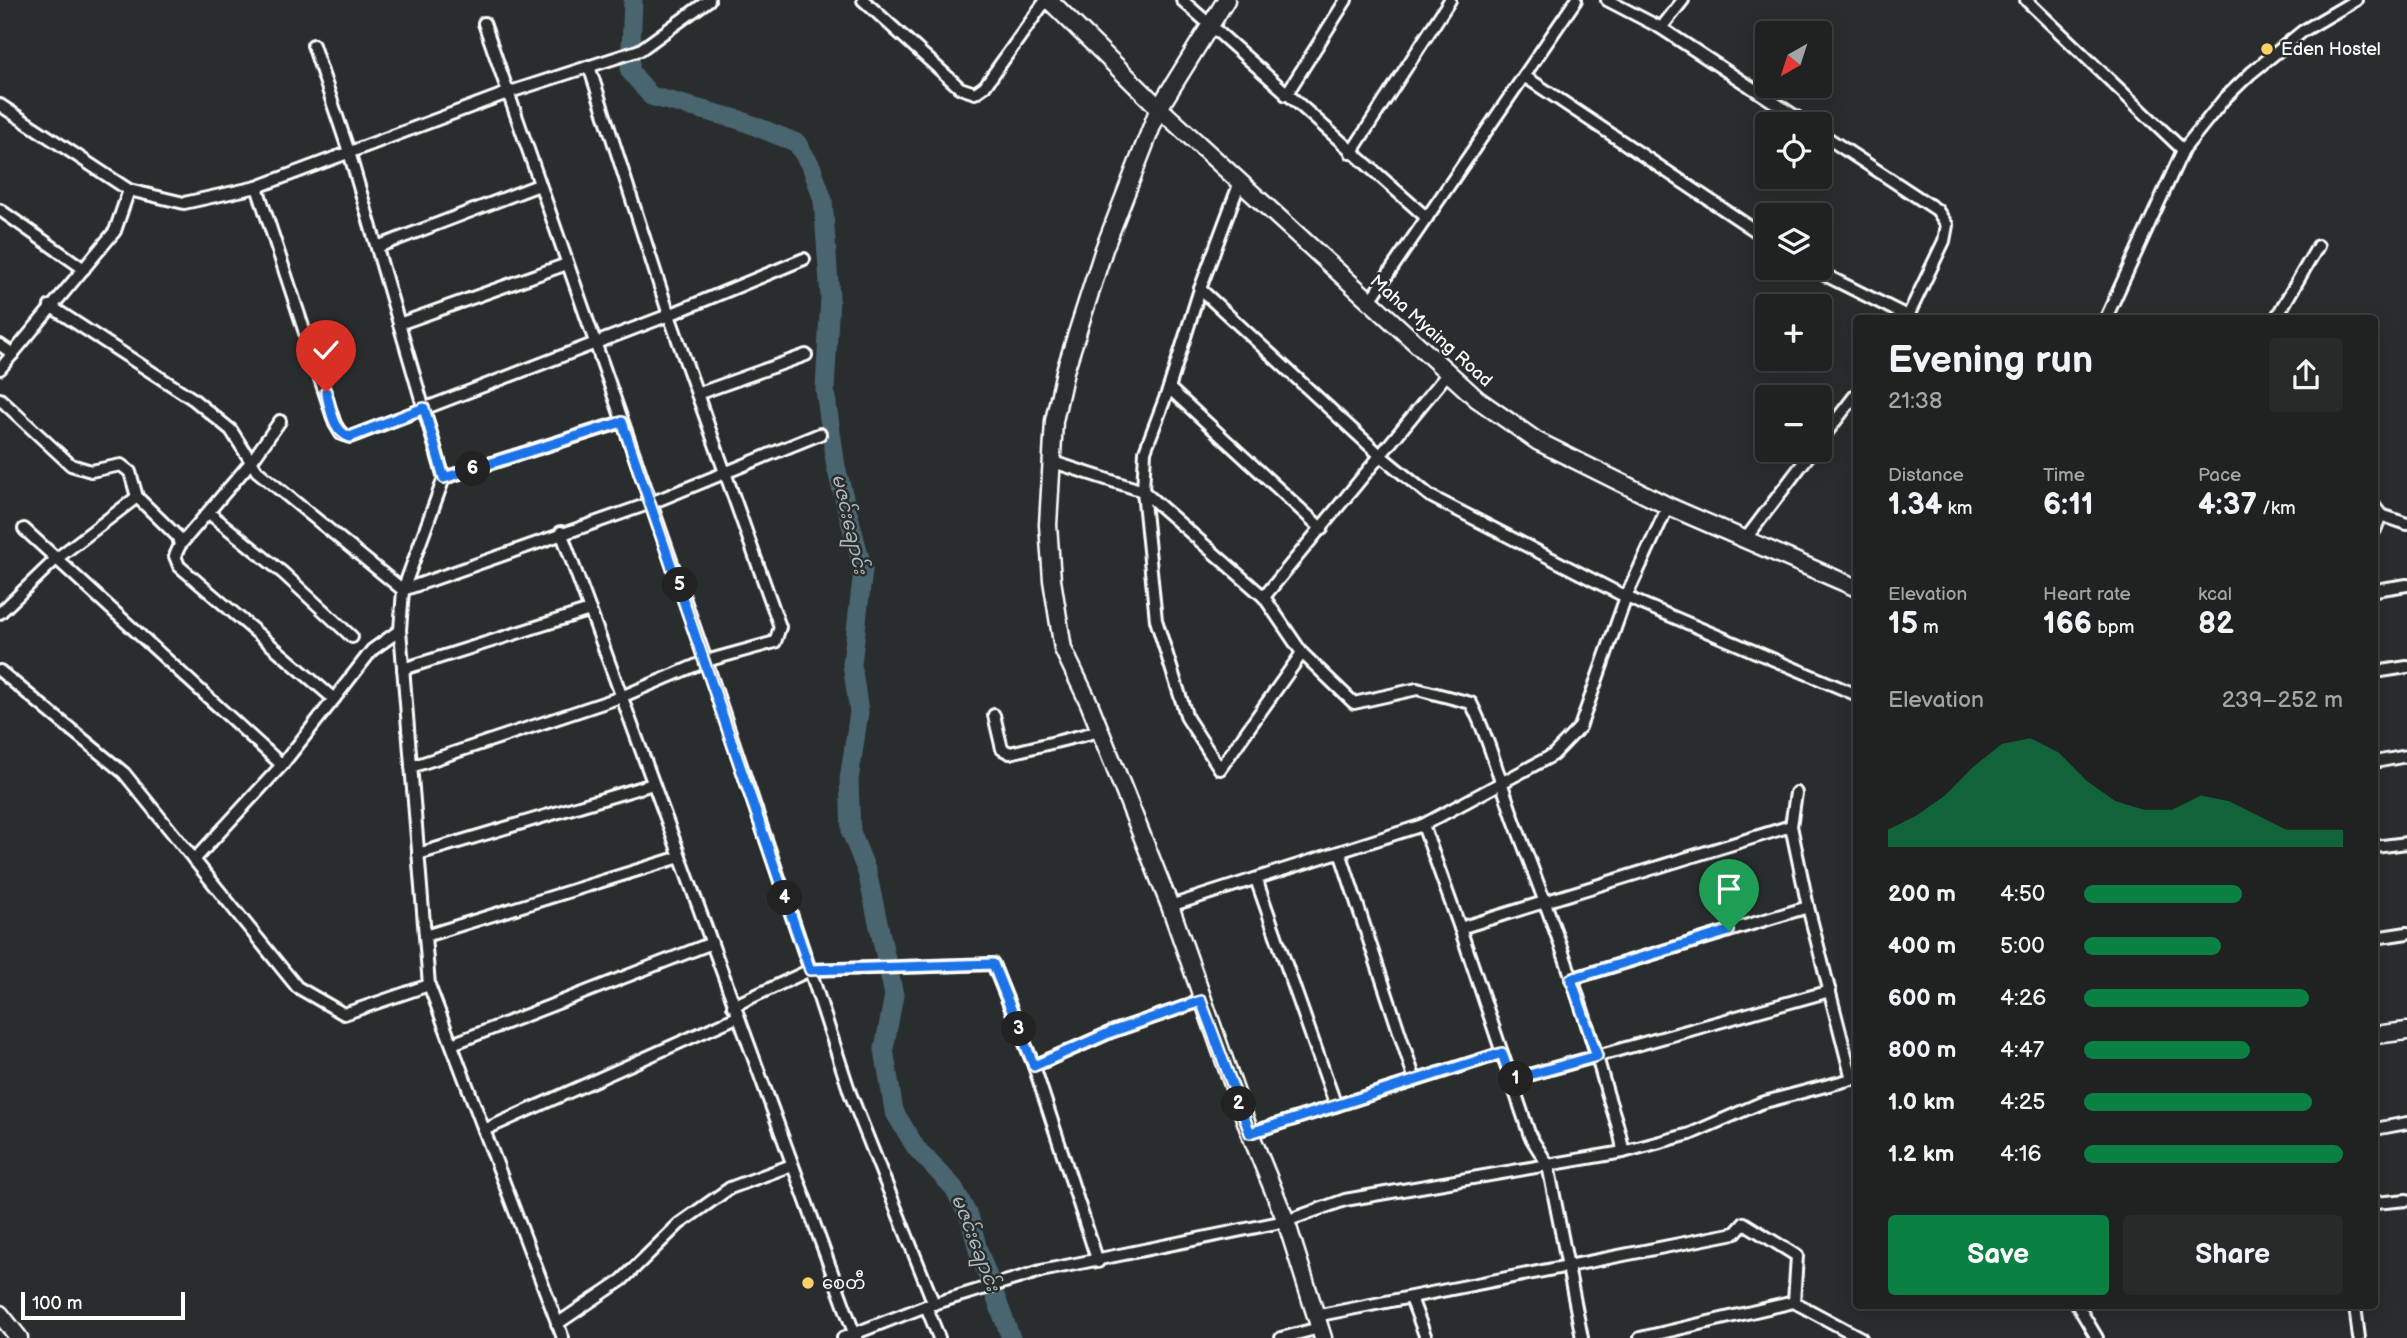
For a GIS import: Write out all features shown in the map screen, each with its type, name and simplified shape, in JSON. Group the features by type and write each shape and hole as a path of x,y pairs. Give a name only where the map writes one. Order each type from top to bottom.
{"street":[{"path":"0,105 129,190 184,203 257,187 507,93 640,50 709,0"},
{"path":"863,0 960,88 975,93 985,86 1048,0"},
{"name":"Maha Myaing Road","path":"1048,0 1159,108 1477,399 1537,441 1744,541 1853,586"},
{"path":"1182,0 1427,218"},
{"path":"1226,0 1159,108 1104,249 1065,371 1054,421 1048,525 1052,580 1063,649 1100,731 1170,906 1201,1001 1286,1221 1319,1328"},
{"path":"1286,95 1346,0"},
{"path":"1351,153 1450,0"},
{"path":"1369,302 1576,0"},
{"path":"1607,0 1661,28 1789,112"},
{"path":"1661,28 1683,0"},
{"path":"2026,0 2183,150"},
{"path":"2107,315 2183,150 2224,99 2250,73 2303,31 2356,0"},
{"path":"484,23 706,661 850,1093 930,1305 939,1338"},
{"path":"313,45 349,152 444,478 403,590 400,630 429,985 563,1338"},
{"path":"411,768 621,697 706,661 775,642 780,627 669,315 590,65"},
{"path":"1524,76 1755,230"},
{"path":"1832,141 1937,210 1947,225 1944,240 1909,315"},
{"path":"1240,182 1199,289 1169,388 1145,451 1143,491 1156,620 1187,718 1220,769 1302,653"},
{"path":"377,247 539,185"},
{"path":"257,187 341,434 350,437 362,435 424,408 669,315 804,259"},
{"path":"0,369 115,231 129,190"},
{"path":"0,211 84,270"},
{"path":"2278,315 2318,246"},
{"path":"399,324 567,264"},
{"path":"1832,279 1902,315"},
{"path":"1199,289 1381,456 1430,496 1626,597 1853,693"},
{"path":"50,306 193,399 232,429 257,471 403,590"},
{"path":"0,345 13,355"},
{"path":"697,394 806,355"},
{"path":"1264,597 1322,530 1448,373"},
{"path":"1169,388 1322,530"},
{"path":"1832,425 1853,398"},
{"path":"0,399 71,465 91,471 121,465 130,472 138,497 178,537 180,545"},
{"path":"280,421 251,462 180,545 175,556 179,566 334,699"},
{"path":"444,478 622,422"},
{"path":"403,590 651,503 820,434"},
{"path":"1050,461 1143,491 1264,597 1302,653 1354,703 1417,689 1471,703 1487,734 1501,785 1545,902 1620,1128 1623,1152"},
{"path":"1744,541 1804,462"},
{"path":"0,613 56,559 138,497"},
{"path":"1170,906 1423,825 1553,755 1580,727 1626,597 1668,506"},
{"path":"2378,511 2407,524"},
{"path":"209,513 284,573 352,637"},
{"path":"24,529 282,765"},
{"path":"561,533 712,943 852,1337 930,1305 1041,1271 1098,1262 1286,1221 1345,1200 1623,1152 1689,1134 1761,1103 1853,1079"},
{"path":"2378,590 2407,585"},
{"path":"403,669 590,610"},
{"path":"194,860 282,765 372,650 400,630"},
{"path":"2378,672 2407,667"},
{"path":"0,671 124,773 298,987 344,1014 429,985"},
{"path":"994,715 1002,749 1010,753 1100,731"},
{"path":"2378,761 2407,756"},
{"path":"418,854 653,783"},
{"path":"1796,793 1791,827 1808,907 1853,1075"},
{"path":"1423,825 1530,1136 1548,1165 1582,1338"},
{"path":"1460,928 1791,827"},
{"path":"2378,847 2407,843"},
{"path":"1340,852 1415,1080"},
{"path":"425,936 680,857"},
{"path":"1256,879 1336,1106"},
{"path":"1571,979 1808,907"},
{"path":"2378,938 2407,933"},
{"path":"452,1044 712,943"},
{"path":"484,1130 735,1011 810,970 895,965 993,964 1034,1066 1098,1262"},
{"path":"1511,1080 1830,990"},
{"path":"1034,1066 1111,1032 1201,1001"},
{"path":"2378,1035 2407,1031"},
{"path":"1250,1133 1502,1053"},
{"path":"2378,1128 2407,1123"},
{"path":"557,1324 622,1280 679,1224 730,1188 792,1165"},
{"path":"2378,1203 2407,1200"},
{"path":"1281,1338 1411,1298 1735,1233 1744,1223 1797,1256 1794,1302"},
{"path":"1411,1298 1426,1338"},
{"path":"1640,1338 1794,1302 1861,1338"},
{"path":"2080,1309 2097,1338"},
{"path":"2356,1309 2358,1338"},
{"path":"0,1314 19,1338"}],"waterway":[{"name":"မဇင်းချောင်း","path":"633,0 630,71 651,96 740,120 797,143 812,168 823,200 830,297 825,390 836,467 863,570 852,664 859,712 849,780 851,832 867,872 894,995 884,1049 894,1111 916,1148 954,1188 970,1219 978,1250 1011,1338"}],"place":[{"name":"Eden Hostel","path":"2267,49"},
{"name":"စေတီ","path":"808,1283"}],"route":[{"path":"326,392 335,424 341,434 350,437 362,435 424,408 444,478 622,422 810,970 952,963 993,964 1034,1066 1111,1032 1201,1001 1250,1133 1502,1053 1511,1080 1597,1056 1571,979 1729,931"}]}
